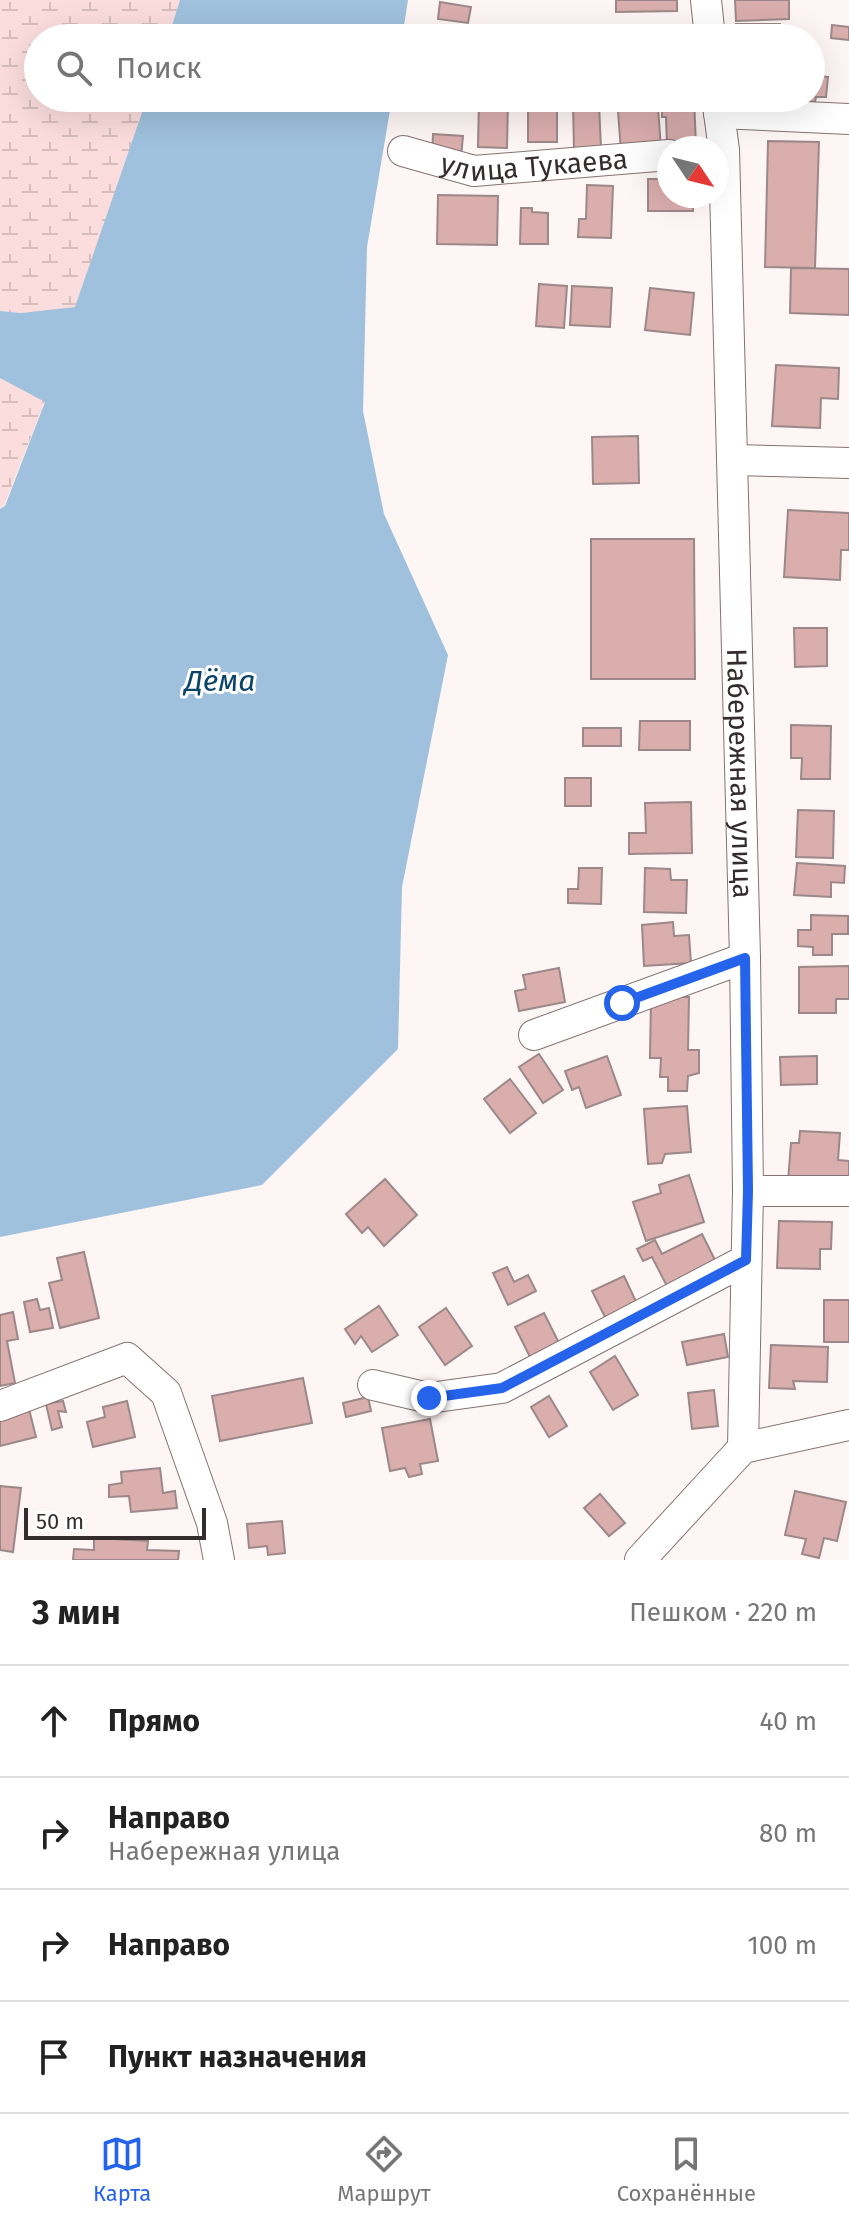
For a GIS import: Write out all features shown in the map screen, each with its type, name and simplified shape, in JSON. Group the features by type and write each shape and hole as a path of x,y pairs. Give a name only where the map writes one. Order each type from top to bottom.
{"street":[{"path":"706,0 709,24"},
{"name":"Набережная улица","path":"718,112 720,136"},
{"path":"778,112 849,119"},
{"name":"улица Тукаева","path":"403,151 474,171 657,156"},
{"name":"Набережная улица","path":"723,208 733,460 745,958 748,1191 743,1448"},
{"path":"733,460 849,463"},
{"path":"534,1035 745,958"},
{"path":"748,1191 849,1191"},
{"path":"373,1385 429,1398 502,1388 746,1260"},
{"path":"0,1406 127,1358 166,1393 212,1523 219,1560"},
{"path":"640,1560 743,1448 849,1425"}],"green space":[{"path":"0,0 180,0 172,24 24,24 24,112 142,112 75,308 21,313 0,311"},
{"path":"0,378 45,401 4,506 0,509"}],"water":[{"path":"180,0 408,0 404,24 172,24"},
{"name":"Дёма","path":"142,112 390,112 367,247 363,411 384,514 448,655 402,887 398,1049 262,1185 0,1237 0,509 5,506 45,402 0,378 0,311 21,313 75,307"}],"building":[{"path":"616,0 677,0 677,11 616,12"},
{"path":"735,0 789,0 789,19 736,21"},
{"path":"440,2 471,7 468,23 438,19"},
{"path":"832,25 849,27 849,40 831,38"},
{"path":"825,77 828,77 825,97"},
{"path":"479,112 508,112 507,148 478,147"},
{"path":"528,112 557,112 557,142 528,142"},
{"path":"573,112 599,112 601,148 574,149"},
{"path":"618,112 658,112 660,136 657,136 657,148 621,151"},
{"path":"662,112 695,112 696,136 667,136 666,117 662,117"},
{"path":"433,134 463,136 461,157 432,156"},
{"path":"768,141 819,142 815,268 765,267"},
{"path":"648,179 657,179 657,208 693,208 693,211 648,211"},
{"path":"587,185 613,186 611,238 578,237 579,219 586,219"},
{"path":"438,195 498,196 497,245 437,244"},
{"path":"521,208 548,213 548,244 520,244"},
{"path":"791,268 849,269 849,315 790,313"},
{"path":"539,284 567,286 564,328 536,326"},
{"path":"572,286 612,288 610,327 570,325"},
{"path":"650,288 694,293 690,335 645,330"},
{"path":"776,365 839,368 838,399 821,398 820,428 772,426"},
{"path":"638,436 639,483 593,484 592,437"},
{"path":"788,510 849,513 849,550 841,550 840,580 784,577"},
{"path":"591,539 694,539 695,679 591,679"},
{"path":"794,628 827,628 827,666 795,667"},
{"path":"640,721 690,721 690,750 639,750"},
{"path":"791,725 831,726 830,779 801,779 802,758 791,758"},
{"path":"583,728 621,728 621,746 583,746"},
{"path":"565,778 591,778 591,806 565,806"},
{"path":"691,802 692,853 629,854 629,833 646,833 645,803"},
{"path":"798,810 834,811 833,858 796,857"},
{"path":"797,863 845,866 844,883 831,882 831,897 794,895"},
{"path":"579,868 602,868 601,904 568,903 568,889 578,889"},
{"path":"645,868 670,869 671,880 687,880 686,913 644,912"},
{"path":"811,915 848,916 848,934 832,934 832,955 813,955 813,947 798,946 798,930 811,930"},
{"path":"673,922 674,936 689,935 691,963 644,966 642,925"},
{"path":"849,966 849,999 836,999 836,1013 799,1013 799,967"},
{"path":"559,968 565,1002 519,1011 515,991 526,989 523,975"},
{"path":"651,997 689,997 688,1050 699,1050 699,1073 688,1076 687,1091 668,1091 668,1077 660,1077 661,1058 650,1058"},
{"path":"539,1054 563,1090 543,1103 519,1067"},
{"path":"607,1056 621,1095 586,1108 579,1087 572,1090 565,1071"},
{"path":"817,1056 817,1084 781,1085 780,1057"},
{"path":"510,1079 536,1113 510,1133 484,1099"},
{"path":"687,1106 691,1152 665,1154 662,1163 648,1164 644,1109"},
{"path":"800,1131 840,1133 838,1160 849,1161 849,1185 788,1181 791,1143 799,1143"},
{"path":"689,1175 704,1222 646,1241 633,1202 661,1193 659,1185"},
{"path":"385,1179 417,1215 384,1246 368,1227 362,1233 346,1214"},
{"path":"779,1221 832,1222 831,1249 820,1249 820,1269 777,1268"},
{"path":"702,1234 719,1268 670,1292 652,1257 643,1261 637,1249 655,1240 662,1254"},
{"path":"84,1252 99,1318 60,1328 49,1283 62,1280 57,1258"},
{"path":"507,1267 514,1282 528,1275 536,1291 508,1305 493,1273"},
{"path":"624,1276 639,1308 608,1323 592,1291"},
{"path":"37,1299 40,1310 49,1308 53,1328 30,1332 24,1302"},
{"path":"824,1300 849,1300 849,1342 824,1342"},
{"path":"379,1306 398,1335 372,1352 361,1336 355,1344 345,1329"},
{"path":"446,1308 472,1346 445,1365 419,1327"},
{"path":"13,1312 18,1339 7,1341 15,1383 0,1386 0,1315"},
{"path":"544,1313 559,1343 530,1357 515,1327"},
{"path":"724,1334 728,1357 687,1365 682,1342"},
{"path":"771,1345 828,1347 827,1382 793,1381 795,1389 769,1388"},
{"path":"615,1356 638,1395 613,1410 590,1372"},
{"path":"303,1378 312,1423 220,1441 212,1396"},
{"path":"714,1390 718,1426 692,1429 688,1393"},
{"path":"549,1396 567,1426 549,1437 531,1407"},
{"path":"368,1397 371,1411 346,1417 343,1403"},
{"path":"63,1401 66,1412 58,1411 62,1427 52,1430 46,1404"},
{"path":"127,1401 135,1437 93,1447 87,1422 105,1417 103,1407"},
{"path":"29,1409 36,1437 0,1446 0,1416"},
{"path":"430,1419 438,1461 420,1464 422,1474 409,1477 405,1468 390,1471 382,1428"},
{"path":"160,1468 163,1493 175,1491 177,1508 131,1512 129,1496 109,1497 109,1485 122,1483 121,1472"},
{"path":"0,1486 21,1488 13,1552 0,1550"},
{"path":"795,1491 846,1502 837,1541 824,1538 819,1558 802,1554 806,1539 785,1535"},
{"path":"600,1494 625,1523 609,1536 584,1508"},
{"path":"282,1521 285,1553 268,1555 267,1546 249,1548 247,1524"},
{"path":"94,1538 148,1541 147,1550 179,1551 178,1560 73,1560 74,1549 94,1550"}],"route":[{"path":"429,1398 502,1388 746,1260 745,958 622,1003"}]}
